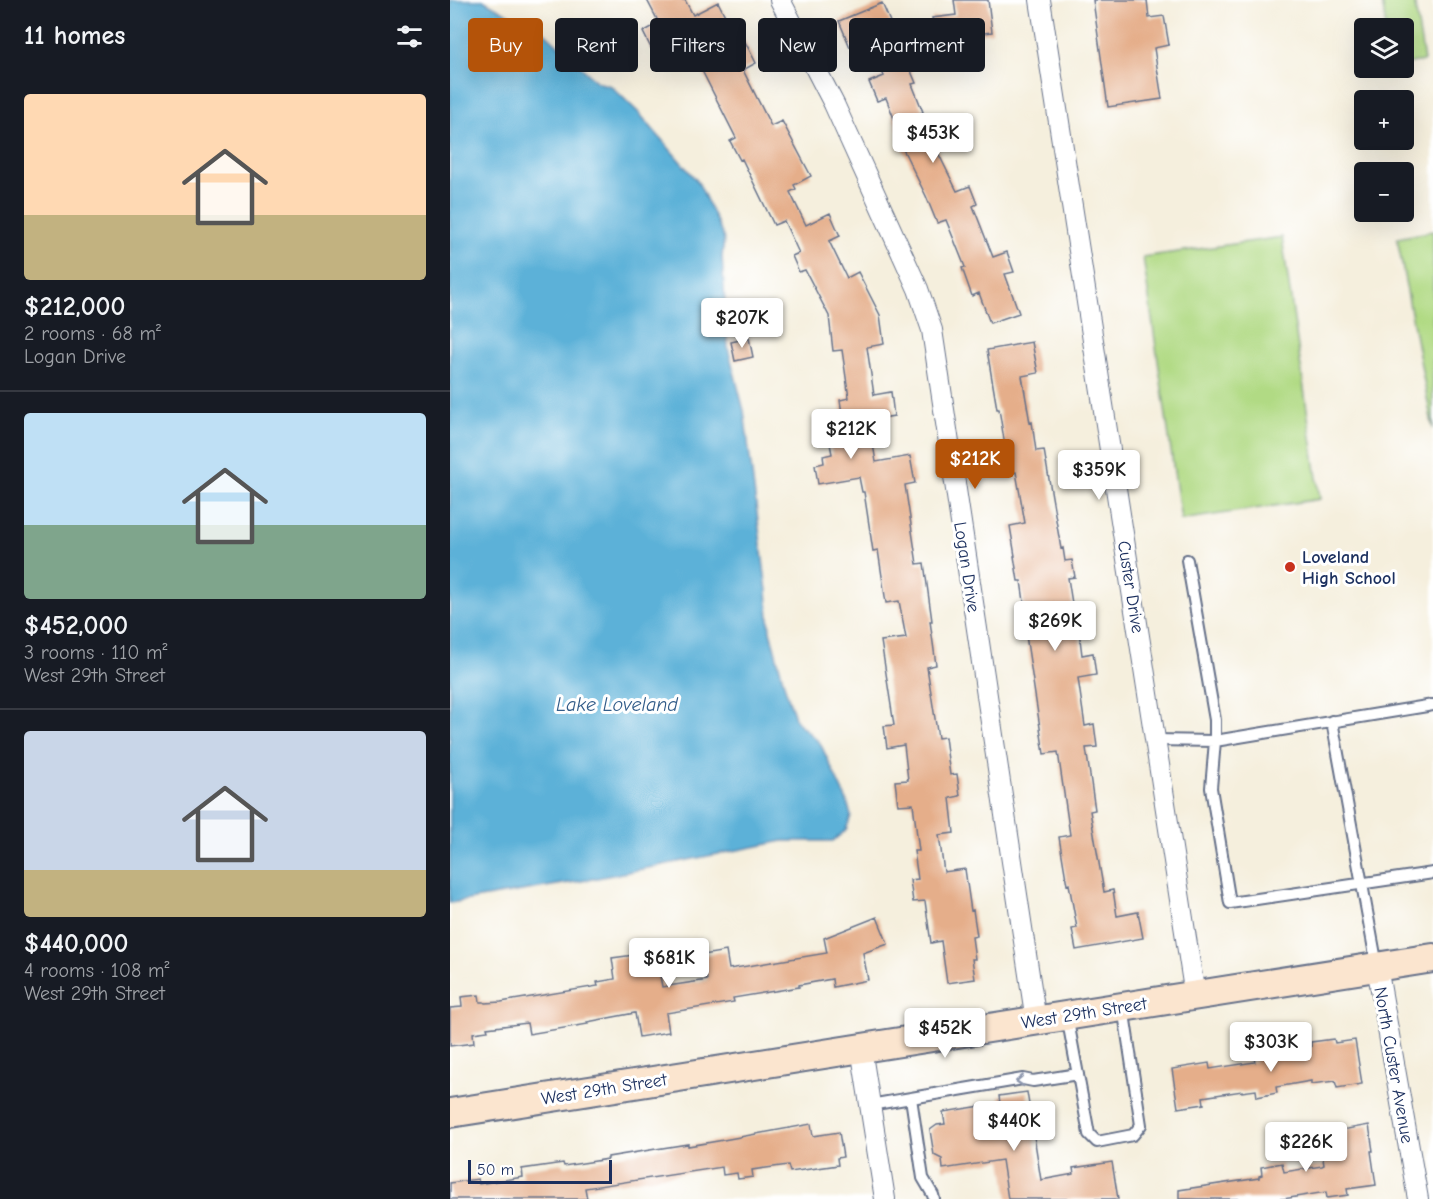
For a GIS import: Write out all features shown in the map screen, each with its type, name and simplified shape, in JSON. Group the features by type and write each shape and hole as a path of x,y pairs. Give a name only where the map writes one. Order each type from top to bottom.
{"main road":[{"name":"West 29th Street","path":"450,1113 1433,958"}],"street":[{"name":"Logan Drive","path":"780,0 834,104 918,289 932,330 1036,1021"},
{"name":"Custer Drive","path":"1040,0 1195,996"},
{"name":"North Custer Avenue","path":"1377,967 1418,1199"},
{"path":"861,1048 885,1199"}],"lane":[{"path":"1187,560 1215,720 1211,788 1230,903 1433,873"},
{"path":"1155,740 1215,741 1433,705"},
{"path":"1332,721 1377,967"},
{"path":"1067,1016 1089,1134 1097,1142 1133,1135 1141,1125 1123,1007"},
{"path":"870,1105 1023,1079 1033,1081 1078,1074"},
{"path":"911,1098 923,1178 933,1199"}],"green space":[{"path":"1382,0 1414,0 1424,61 1414,62 1414,18 1385,18"},
{"path":"1433,231 1433,429 1397,238"},
{"path":"1282,237 1320,499 1181,520 1143,257"}],"water":[{"name":"Lake Loveland","path":"450,0 483,0 515,18 468,18 468,72 543,72 543,31 555,42 555,72 586,72 597,82 611,86 638,112 698,182 716,220 724,239 722,257 728,348 744,411 770,631 796,721 820,743 847,801 851,816 846,830 833,841 783,841 587,880 450,903"}],"building":[{"path":"647,0 685,0 693,15 718,2 726,18 656,18"},
{"path":"954,0 988,0 992,32 985,33 985,18 932,18 956,15"},
{"path":"1093,0 1147,0 1149,18 1164,16 1169,45 1154,48 1162,99 1108,107"},
{"path":"882,3 888,18 849,18 849,45 839,21"},
{"path":"650,28 650,46 643,32"},
{"path":"746,44 756,63 746,68"},
{"path":"703,72 744,72 771,126 782,121 811,176 794,185 796,189 790,192 806,225 830,213 840,236 829,241 847,278 858,272 880,315 884,344 867,347 874,395 891,392 894,416 869,420 876,462 910,456 915,483 905,485 917,564 924,563 936,665 927,667 938,738 945,737 950,775 957,774 960,796 950,798 954,833 939,835 944,872 965,869 977,936 972,937 975,979 947,983 941,941 931,943 925,901 913,902 910,880 918,879 914,851 919,851 913,804 898,805 895,781 908,780 904,745 887,748 884,726 894,725 881,641 906,638 899,601 886,603 878,550 873,551 864,492 862,492 859,477 818,484 815,465 824,463 823,456 832,454 830,444 846,442 840,400 849,398 842,350 833,351 829,316 805,270 799,272 792,256 799,253 784,221 774,225 742,159 740,160 730,141 736,138"},
{"path":"882,72 911,72 916,83 912,84 923,112 919,114 957,191 970,186 977,204 973,206 993,257 1007,252 1014,272 1005,274 1019,313 990,323 979,293 972,296 962,268 965,267 946,220 937,223 899,141 902,139 886,98 877,101 869,82 884,76"},
{"path":"749,338 753,357 735,361 731,342"},
{"path":"1032,342 1038,373 1022,376 1030,423 1032,422 1036,451 1044,450 1061,549 1063,548 1065,561 1072,560 1075,577 1068,578 1074,616 1077,615 1082,655 1093,653 1096,675 1078,678 1085,726 1094,724 1097,747 1086,748 1095,810 1090,811 1104,892 1113,890 1117,916 1138,912 1143,938 1076,950 1072,929 1077,928 1059,837 1070,835 1058,752 1044,754 1024,622 1027,622 1021,581 1018,581 1010,526 1025,523 1016,472 1002,474 999,453 1006,452 987,350"},
{"path":"877,917 888,944 863,953 868,980 833,987 832,979 733,998 734,1002 666,1013 669,1032 639,1037 635,1013 529,1034 527,1023 487,1028 488,1031 473,1033 474,1043 450,1046 450,1008 462,1007 461,997 479,995 480,1002 501,1002 598,986 597,982 615,979 612,958 634,955 635,963 657,959 662,987 707,980 703,955 726,951 729,969 827,953 824,938"},
{"path":"1334,1039 1335,1043 1355,1040 1362,1084 1337,1088 1335,1081 1311,1084 1311,1081 1276,1087 1277,1093 1257,1097 1256,1090 1203,1097 1204,1104 1178,1108 1172,1069 1209,1063 1210,1069 1255,1062 1254,1057 1311,1047 1311,1042"},
{"path":"1027,1092 1041,1180 1074,1174 1073,1168 1112,1162 1118,1199 1008,1199 1002,1160 943,1169 942,1159 934,1155 930,1130 937,1125 945,1124 943,1112 1000,1103 999,1096"},
{"path":"811,1124 813,1136 839,1132 843,1157 837,1158 838,1165 790,1172 788,1165 752,1170 753,1177 738,1179 737,1173 723,1175 722,1167 585,1188 587,1199 450,1199 450,1183 478,1179 479,1184 523,1177 522,1169 563,1163 564,1166"},
{"path":"1369,1125 1376,1185 1347,1189 1348,1195 1327,1198 1326,1192 1283,1199 1179,1199 1179,1190 1259,1178 1262,1175 1261,1167 1282,1163 1284,1172 1322,1166 1324,1165 1319,1134"}],"place":[{"name":"Loveland High School","path":"1290,567"}]}
